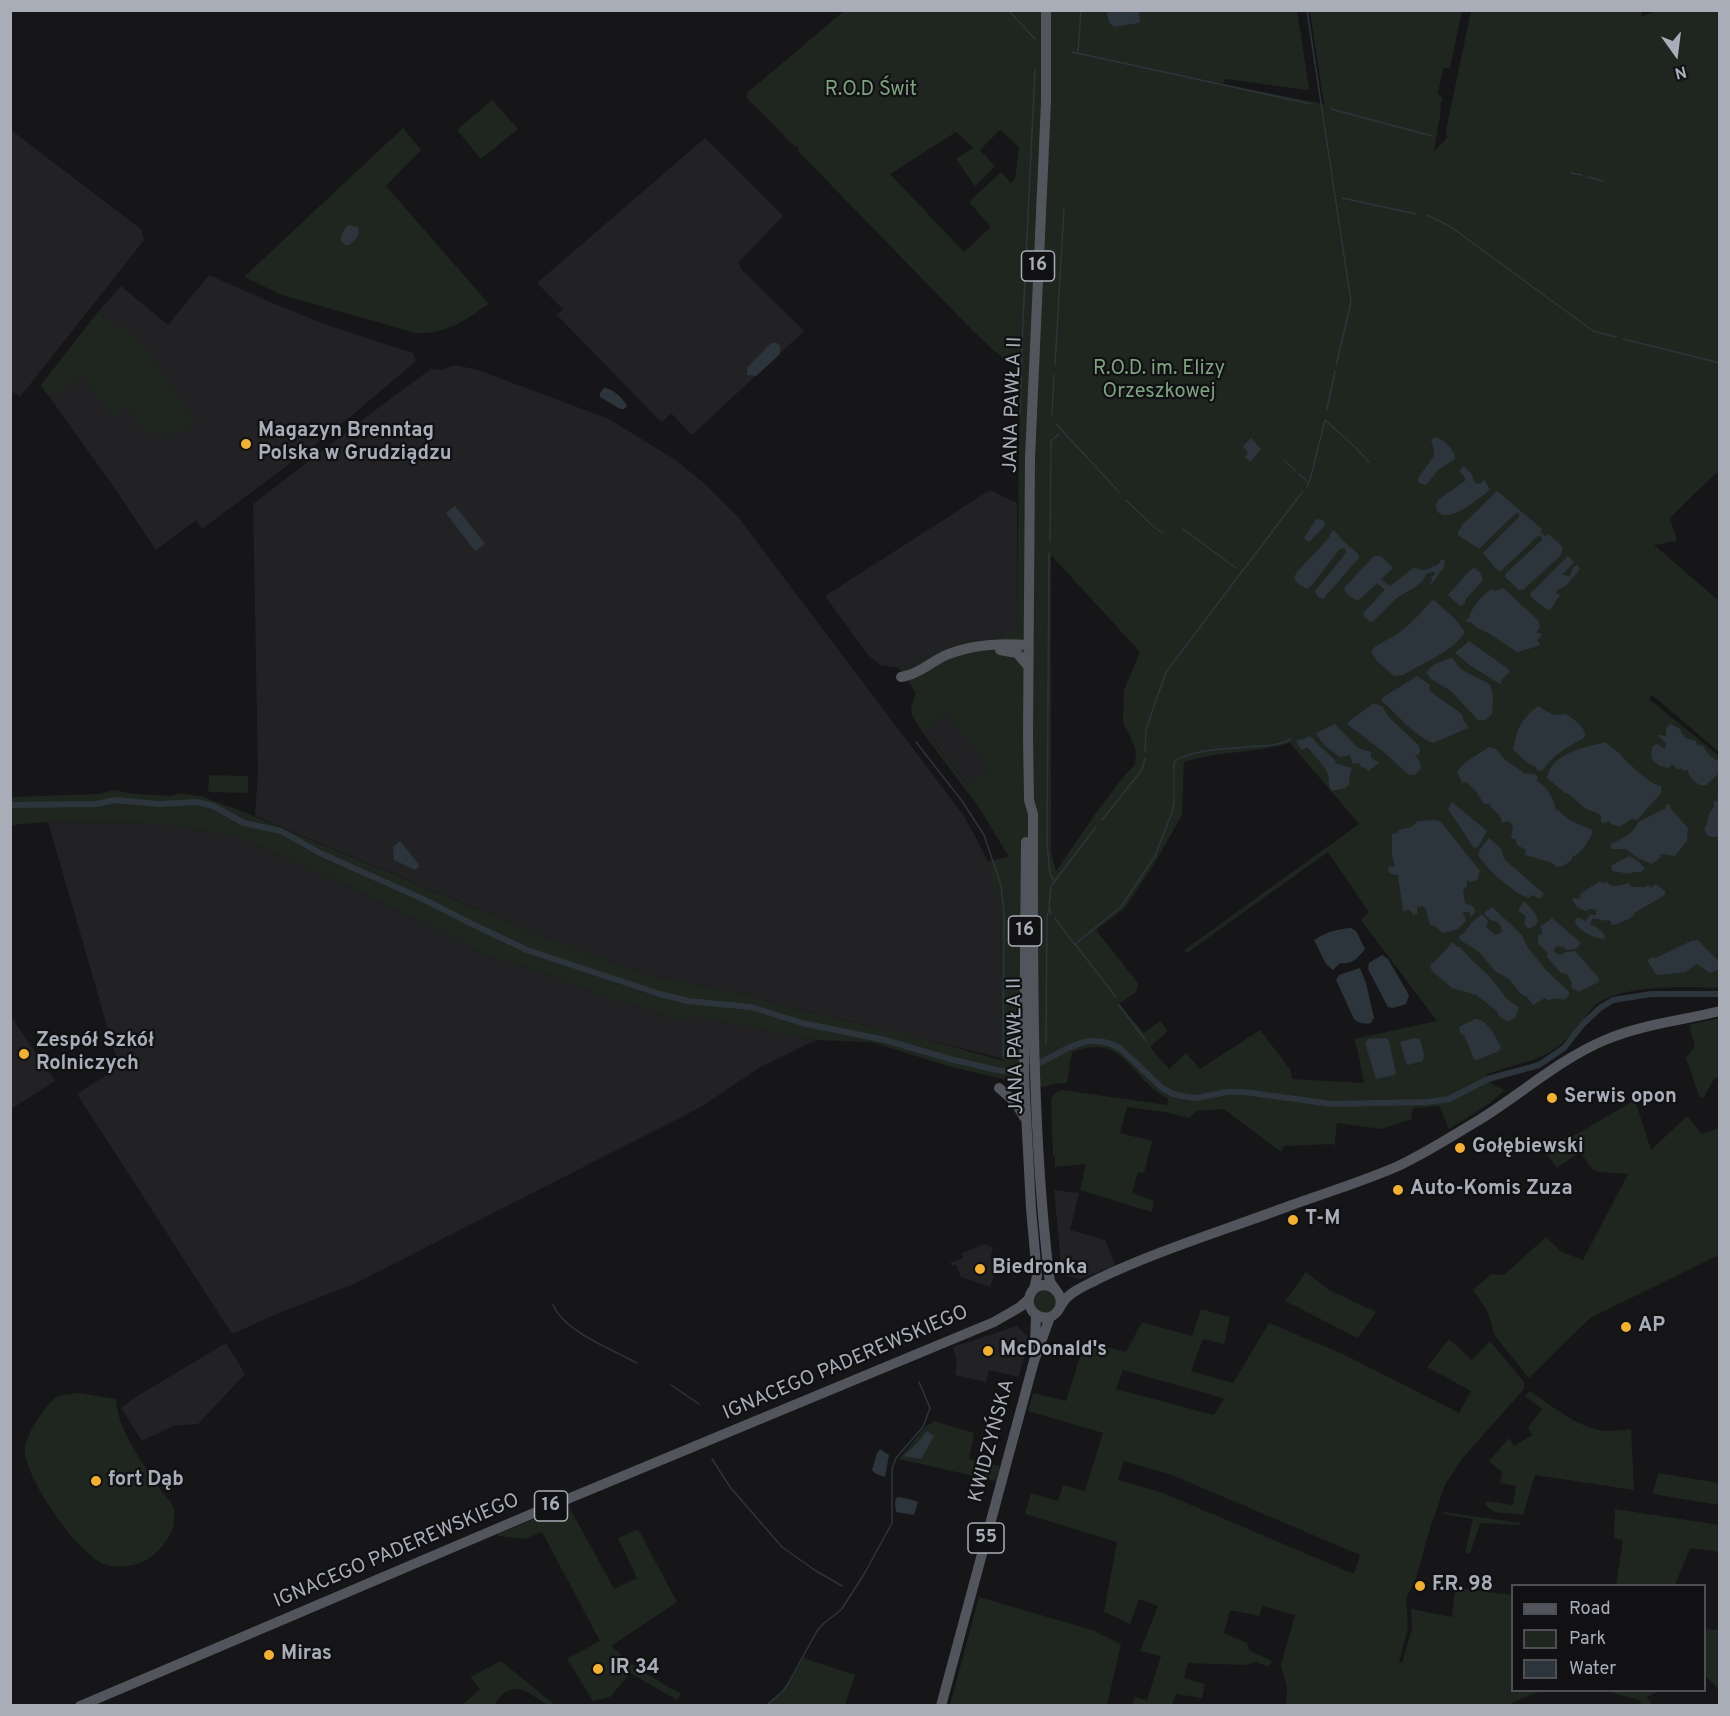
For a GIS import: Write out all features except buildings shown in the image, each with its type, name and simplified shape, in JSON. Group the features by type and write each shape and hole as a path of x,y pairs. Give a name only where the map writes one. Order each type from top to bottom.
{"main road":[{"name":"JANA PAWŁA II","path":"1046,10 1046,102 1030,458 1029,800 1027,815 1029,1060 1042,1217 1050,1282 1056,1290"},
{"path":"902,677 909,676 950,654 998,645 1028,645"},
{"path":"976,648 1017,653 1028,666"},
{"path":"909,686 930,665"},
{"path":"1032,1294 1044,1285 1056,1290 1098,1279 1397,1166 1499,1108 1568,1060 1608,1039 1647,1025 1719,1011"},
{"name":"JANA PAWŁA II","path":"1030,1075 1026,1123 1037,1276 1032,1294"},
{"path":"999,1088 1015,1102 1026,1123"},
{"path":"1050,1317 1058,1311 1071,1294 1098,1279"},
{"name":"16","path":"1056,1290 1061,1300 1060,1307"},
{"name":"16","path":"1032,1294 1029,1305 1035,1314 1050,1317"},
{"name":"IGNACEGO PADEREWSKIEGO","path":"80,1706 529,1515 994,1322 1020,1307 1032,1294"},
{"name":"IGNACEGO PADEREWSKIEGO","path":"994,1322 1029,1313 1035,1314"},
{"name":"55","path":"1034,1360 1035,1314"},
{"name":"55","path":"1034,1360 1050,1317"},
{"name":"KWIDZYŃSKA","path":"941,1706 1034,1360"}],"shaded area":[{"path":"11,130 142,230 144,240 20,397 10,390"},
{"path":"705,138 783,216 739,262 741,269 804,331 692,435 671,413 662,422 660,421 557,315 563,309 537,283"},
{"path":"209,275 327,325 413,353 416,361 331,433 202,529 196,520 156,550 41,385 121,286 168,325"},
{"path":"455,365 478,370 609,419 677,461 706,485 738,517 964,816 995,874 1000,913 1001,1058 781,1005 746,994 652,976 549,939 255,816 258,771 253,504 431,369 442,370"},
{"path":"990,490 1017,503 1017,627 995,639 966,642 941,649 909,668 880,665 868,655 825,596"},
{"path":"947,713 991,769 968,786 925,730"},
{"path":"48,822 157,823 238,837 456,938 485,955 547,974 612,1000 650,1009 672,1019 698,1017 816,1040 759,1068 701,1107 354,1284 232,1334 77,1094 119,1067"},
{"name":"Zespół Szkół Rolniczych","path":"10,1015 55,1081 11,1109 10,1109"},
{"path":"1054,1190 1079,1193 1070,1230 1105,1240 1116,1265 1080,1279 1062,1275"},
{"name":"Biedronka","path":"985,1244 993,1248 990,1259 999,1262 990,1287 961,1277 956,1265 952,1266 950,1263 963,1258 962,1253"},
{"path":"1017,1326 1028,1337 1019,1377 989,1370 986,1382 955,1375 957,1364 953,1347"},
{"path":"226,1343 245,1374 198,1424 173,1426 142,1441 121,1408"}],"green space":[{"path":"1297,10 1309,88 1307,90 1225,79 1223,84 1324,104 1310,11 1462,11 1450,68 1443,68 1438,93 1443,99 1440,104 1434,151 1447,138 1446,130 1471,11 1642,11 1641,17 1656,11 1719,11 1719,471 1670,518 1677,541 1654,545 1719,601 1719,752 1652,695 1649,699 1719,756 1719,988 1654,988 1637,990 1606,999 1594,1006 1564,1042 1555,1049 1535,1059 1486,1075 1493,1085 1505,1090 1490,1103 1449,1129 1439,1106 1414,1108 1411,1114 1412,1119 1381,1129 1337,1123 1334,1149 1333,1144 1284,1146 1281,1152 1224,1109 1197,1111 1189,1118 1127,1107 1120,1133 1152,1141 1144,1173 1138,1172 1132,1193 1154,1201 1152,1212 1080,1190 1086,1164 1055,1167 1051,1101 1056,1093 1062,1090 1167,1105 1168,1098 1153,1089 1114,1051 1096,1047 1072,1052 1067,1083 1045,1087 948,1066 871,1042 816,1040 698,1017 672,1019 650,1009 612,1000 547,974 485,955 456,938 238,837 157,823 48,822 11,825 11,797 98,794 115,790 134,794 172,796 179,793 201,796 549,939 652,976 746,994 781,1005 917,1037 1004,1061 1001,1058 1000,913 988,861 1009,857 978,806 912,715 911,707 916,693 899,668 909,668 941,649 965,642 995,639 1017,627 1020,357 1011,364 992,349 798,151 797,146 794,146 747,98 747,93 844,11","holes":["1000,130 1019,147 1015,179 1011,183 1001,172 969,202 991,227 964,252 890,174 956,132 973,148 956,159 975,186 995,166 980,150","1051,555 1140,652 1124,690 1123,722 1136,750 1135,764 1096,813 1056,871 1051,853","947,713 990,769 968,786 925,731","1290,743 1359,824 1184,950 1187,953 1328,852 1369,912 1361,920 1437,1021 1354,1039 1364,1083 1292,1079 1290,1069 1260,1030 1200,1069 1186,1053 1169,1069 1150,1047 1168,1031 1160,1021 1144,1033 1119,1004 1136,992 1138,983 1096,930 1124,909 1156,861 1182,815 1184,762 1197,758"]},
{"path":"492,100 518,129 481,159 457,130"},
{"path":"403,128 421,150 386,186 489,304 446,329 416,333 282,295 244,277"},
{"path":"98,312 142,342 196,423 169,438 161,427 149,435 128,408 112,417 83,376 49,397 41,385"},
{"path":"209,775 248,776 248,793 208,792"},
{"path":"1719,1018 1719,1075 1712,1082 1704,1097 1700,1098 1686,1058 1695,1046 1689,1025"},
{"path":"1635,1100 1651,1150 1687,1116 1702,1134 1719,1128 1719,1255 1590,1318 1529,1378 1495,1336 1487,1310 1473,1290 1491,1274 1504,1275 1546,1237 1562,1252 1583,1260 1628,1174 1599,1172 1592,1169 1580,1152 1557,1168 1540,1146 1577,1134"},
{"path":"1306,1272 1329,1290 1376,1312 1358,1338 1285,1301"},
{"path":"1042,1289 1057,1294 1055,1310 1043,1314 1033,1305 1034,1295"},
{"path":"1201,1309 1230,1317 1224,1344 1203,1339 1191,1371 1233,1383 1269,1323 1345,1355 1459,1413 1471,1391 1427,1367 1449,1339 1472,1360 1490,1341 1524,1382 1524,1389 1461,1460 1445,1485 1416,1578 1406,1599 1408,1628 1399,1662 1402,1663 1412,1629 1411,1609 1452,1617 1455,1588 1511,1595 1511,1692 1538,1692 1507,1705 1286,1705 1287,1687 1281,1665 1295,1615 1263,1606 1259,1616 1230,1610 1224,1633 1247,1643 1249,1650 1272,1661 1269,1667 1256,1662 1246,1665 1188,1663 1184,1678 1205,1684 1202,1698 1176,1694 1172,1705 1132,1705 1135,1697 1147,1700 1161,1656 1140,1651 1158,1606 1139,1599 1130,1624 1104,1612 1117,1542 1025,1514 1031,1493 1058,1501 1063,1485 1085,1491 1103,1433 1028,1411 1033,1393 1066,1401 1085,1341 1126,1352 1142,1322 1192,1336","holes":["1123,1370 1223,1398 1214,1415 1116,1389","1124,1461 1172,1475 1360,1555 1354,1574 1163,1493 1118,1480"]},
{"path":"1530,1391 1566,1416 1586,1426 1607,1431 1631,1429 1634,1490 1535,1475 1523,1515 1495,1512 1485,1505 1486,1501 1513,1505 1516,1486 1500,1483 1502,1472 1489,1461 1509,1438 1514,1446 1532,1435 1528,1427 1542,1409 1525,1396"},
{"name":"fort Dąb","path":"79,1393 116,1399 121,1423 133,1447 173,1506 174,1524 165,1542 151,1557 130,1566 107,1565 82,1548 54,1513 32,1475 26,1458 25,1446 33,1427 43,1412 57,1397"},
{"path":"934,1421 974,1433 969,1459 1000,1466 996,1481 899,1459 925,1427"},
{"path":"1658,1473 1719,1483 1719,1505 1653,1494"},
{"path":"568,1505 614,1589 637,1578 618,1538 638,1529 677,1602 611,1646 638,1669 681,1694 677,1700 630,1673 610,1697 593,1701 567,1659 600,1641 542,1532 525,1539 498,1536 498,1534"},
{"path":"1615,1509 1719,1525 1719,1552 1690,1548 1675,1584 1616,1584 1623,1541 1614,1537"},
{"path":"1444,1512 1521,1523 1520,1525 1480,1523 1470,1554 1465,1552 1473,1519 1443,1514"},
{"path":"979,1597 1092,1630 1121,1644 1107,1705 950,1705"},
{"path":"1706,1629 1719,1630 1719,1689 1706,1677"},
{"path":"803,1658 855,1675 845,1705 767,1705 788,1683"},
{"path":"501,1661 555,1705 543,1702 528,1692 517,1689 503,1694 495,1705 462,1705 480,1689 470,1677"},
{"path":"1610,1692 1657,1692 1647,1697 1652,1705 1643,1706 1639,1700"}],"water":[{"path":"1109,10 1139,11 1140,21 1114,27 1109,22 1107,13"},
{"path":"348,225 358,227 359,233 349,245 345,245 341,238"},
{"path":"771,343 777,343 780,346 780,354 756,376 747,375 747,368"},
{"path":"604,388 617,394 627,406 620,409 600,397"},
{"path":"1434,437 1448,445 1455,459 1438,470 1426,485 1419,483 1418,478 1434,456 1431,440"},
{"path":"1251,438 1261,449 1250,462 1245,457 1248,453 1243,446"},
{"path":"1464,466 1472,475 1475,483 1481,484 1484,479 1490,490 1458,512 1450,515 1439,513 1436,507 1438,500 1465,481 1459,471"},
{"path":"1497,491 1542,529 1540,532 1545,536 1548,534 1563,547 1561,555 1523,590 1519,590 1505,577 1505,574 1542,540 1540,535 1501,571 1498,571 1483,553 1519,517 1519,513 1516,513 1479,549 1458,535 1462,525"},
{"path":"455,506 485,544 475,551 446,513"},
{"path":"1316,519 1323,520 1324,527 1309,542 1304,538"},
{"path":"1334,530 1358,554 1359,558 1323,599 1317,596 1315,591 1346,553 1345,549 1339,550 1307,589 1297,583 1294,577"},
{"path":"1374,556 1381,556 1393,568 1359,600 1354,599 1344,588"},
{"path":"1568,556 1574,562 1562,575 1570,576 1573,567 1577,565 1580,569 1567,585 1557,590 1556,593 1560,595 1548,610 1535,601 1530,594"},
{"path":"1441,560 1445,560 1444,568 1431,584 1431,577 1436,574 1433,572 1426,574 1418,585 1397,598 1373,622 1363,616 1364,612 1384,591 1384,587 1392,585 1413,568 1426,570 1438,565"},
{"path":"1474,568 1480,572 1483,580 1465,600 1465,604 1460,606 1448,595"},
{"path":"1503,588 1538,620 1540,627 1536,633 1542,635 1537,640 1539,646 1517,652 1471,622 1466,622 1473,608 1484,595 1491,589 1494,591"},
{"path":"1432,600 1455,619 1465,632 1453,645 1437,656 1403,675 1394,676 1376,660 1371,651 1406,627"},
{"path":"1469,641 1507,668 1510,672 1501,680 1502,683 1500,684 1471,666 1455,653"},
{"path":"1450,658 1461,669 1490,685 1493,695 1492,714 1485,720 1478,720 1451,691 1431,679 1426,672 1433,665"},
{"path":"1417,676 1430,685 1429,689 1432,693 1462,714 1468,728 1433,743 1412,730 1382,701 1382,698"},
{"path":"1374,703 1383,707 1387,715 1419,746 1419,755 1415,755 1421,768 1416,774 1409,775 1385,753 1348,725 1348,722"},
{"path":"1538,706 1553,715 1566,714 1579,724 1585,733 1585,737 1556,755 1542,771 1537,770 1513,750 1521,725 1527,715"},
{"path":"1335,724 1358,748 1371,752 1371,757 1379,763 1368,771 1359,763 1353,764 1350,755 1340,757 1324,745 1316,734"},
{"path":"1670,724 1680,729 1686,738 1703,746 1709,755 1719,762 1719,773 1706,785 1699,785 1687,770 1684,771 1681,768 1678,770 1672,764 1669,768 1660,766 1652,760 1653,746 1657,744 1666,747 1666,743 1658,736 1666,736 1666,728"},
{"path":"1309,736 1337,764 1352,768 1350,783 1345,788 1332,791 1323,766 1307,747 1302,750 1295,740 1299,741"},
{"path":"1605,742 1646,779 1661,786 1661,793 1637,820 1632,819 1619,827 1609,821 1601,822 1601,816 1598,813 1586,809 1547,778 1555,762 1570,752"},
{"path":"1489,747 1495,749 1524,773 1535,774 1538,777 1537,781 1550,793 1556,810 1593,831 1585,846 1572,857 1572,860 1557,867 1550,862 1525,855 1526,850 1511,838 1513,826 1509,821 1502,823 1501,817 1490,804 1484,804 1475,790 1466,782 1462,783 1457,772 1460,768"},
{"path":"1719,796 1719,837 1708,836 1704,829 1714,807 1713,801 1718,802"},
{"path":"1452,802 1487,831 1478,847 1474,848 1448,809"},
{"path":"1669,804 1688,828 1687,841 1675,856 1661,854 1660,858 1652,864 1626,849 1611,849 1611,844 1631,832 1638,822 1666,808 1665,805"},
{"path":"1418,821 1440,821 1480,871 1477,880 1467,881 1467,886 1463,890 1465,903 1474,907 1475,912 1471,917 1469,912 1463,912 1466,921 1458,929 1443,933 1430,925 1423,906 1417,907 1417,914 1413,915 1410,910 1403,911 1398,875 1391,874 1388,870 1389,867 1395,866 1392,855 1392,834 1411,827"},
{"path":"1489,838 1502,850 1504,859 1544,894 1539,899 1533,895 1528,898 1514,890 1482,861 1478,855 1479,851"},
{"path":"400,841 420,866 415,870 394,860 393,847"},
{"path":"1630,856 1645,869 1631,874 1612,871 1611,866"},
{"path":"1600,881 1614,886 1629,883 1632,887 1646,887 1648,884 1651,888 1656,884 1665,891 1665,895 1634,913 1629,919 1614,925 1610,920 1592,919 1590,925 1599,929 1605,936 1601,939 1583,931 1575,922 1577,917 1586,921 1590,915 1596,915 1596,910 1581,909 1572,899 1581,898 1580,894"},
{"path":"1524,901 1535,913 1538,921 1535,926 1528,929 1524,924 1526,916 1518,911"},
{"path":"1492,907 1522,935 1528,948 1546,970 1569,992 1564,1000 1545,998 1533,1005 1509,979 1496,972 1479,952 1460,940 1459,936 1482,914 1488,921 1486,927 1495,935 1502,932 1498,922 1490,920 1484,913"},
{"path":"1552,918 1581,943 1576,949 1566,950 1558,946 1554,952 1560,955 1575,951 1599,978 1599,982 1580,991 1574,990 1567,974 1561,973 1546,956 1548,954 1538,943 1538,935 1542,934 1541,925"},
{"path":"1351,928 1356,931 1365,949 1354,960 1340,963 1333,970 1326,964 1314,940 1332,931"},
{"path":"1693,940 1698,940 1719,962 1719,969 1710,973 1697,964 1685,972 1658,975 1655,973 1647,960"},
{"path":"1453,942 1491,978 1507,999 1518,1007 1516,1017 1508,1022 1476,995 1452,988 1432,971 1430,966"},
{"path":"1382,955 1388,959 1409,995 1406,1004 1393,1008 1388,1007 1368,969 1369,963"},
{"path":"1360,968 1374,1018 1371,1023 1362,1023 1354,1019 1336,980 1339,975"},
{"path":"1475,1019 1487,1025 1501,1047 1499,1051 1477,1060 1474,1059 1459,1027"},
{"path":"1386,1038 1389,1041 1396,1073 1376,1079 1365,1043 1368,1039"},
{"path":"1414,1038 1420,1039 1424,1055 1423,1061 1408,1065 1400,1042"},
{"path":"927,1431 934,1436 921,1459 904,1456 920,1440"},
{"path":"880,1449 889,1455 885,1477 872,1470"},
{"path":"897,1497 918,1502 914,1515 896,1512"}],"waterway":[{"path":"1008,10 1035,39"},
{"path":"1078,52 1081,10"},
{"path":"1307,10 1351,302 1336,366"},
{"path":"1072,52 1311,104"},
{"path":"1020,416 1035,70"},
{"path":"1331,109 1432,136"},
{"path":"1571,173 1582,175"},
{"path":"1588,177 1603,181"},
{"path":"1342,198 1416,214"},
{"path":"1055,364 1064,209"},
{"path":"1427,215 1451,227 1593,331 1616,337"},
{"path":"1623,339 1720,363"},
{"path":"1327,409 1335,371"},
{"path":"1052,415 1054,375"},
{"path":"1307,487 1325,420 1369,462"},
{"path":"1056,424 1119,492"},
{"path":"1050,542 1051,441 1059,434"},
{"path":"1285,461 1296,471"},
{"path":"1299,474 1308,482"},
{"path":"1145,752 1146,729 1166,672 1303,491"},
{"path":"1126,500 1163,533"},
{"path":"1183,529 1236,568"},
{"path":"1049,553 1047,844 1050,874 1055,882"},
{"path":"1379,581 1385,586"},
{"path":"1116,997 1075,944 1121,907 1155,856 1172,812 1174,762 1194,753 1273,745 1291,739"},
{"path":"916,742 962,801 984,835 1001,885 1004,913 1003,1056"},
{"path":"1102,820 1142,770 1145,758"},
{"path":"10,805 96,804 115,800 158,804 197,802 213,806 244,823 281,831 320,853 423,899 527,950 660,994 688,1001 751,1007 802,1023 885,1040 997,1070 1024,1069"},
{"path":"1051,914 1049,906 1051,886 1096,827"},
{"path":"1046,1043 1047,917 1049,910"},
{"path":"1055,918 1074,944"},
{"path":"1034,1065 1075,1045 1096,1041 1120,1048 1162,1088 1182,1096 1197,1098 1227,1092 1244,1092 1332,1104 1428,1102 1449,1099 1488,1079 1539,1065 1564,1048 1583,1024 1600,1008 1613,1000 1651,994 1720,994"},
{"path":"1119,1005 1146,1041"},
{"path":"553,1305 559,1315 578,1332 637,1363"},
{"path":"766,1706 784,1690 817,1631 841,1610 892,1523 892,1469 896,1458 923,1427 930,1408 919,1382"},
{"path":"671,1385 699,1404"},
{"path":"712,1459 730,1487 782,1547 842,1586"}],"place":[{"name":"Magazyn Brenntag Polska w Grudziądzu","path":"246,444"},
{"name":"Zespół Szkół Rolniczych","path":"24,1054"},
{"name":"Serwis opon","path":"1552,1098"},
{"name":"Gołębiewski","path":"1460,1148"},
{"name":"Auto-Komis Zuza","path":"1398,1190"},
{"name":"T-M","path":"1293,1220"},
{"name":"Biedronka","path":"980,1269"},
{"name":"AP","path":"1626,1327"},
{"name":"McDonald's","path":"988,1351"},
{"name":"fort Dąb","path":"96,1481"},
{"name":"F.R. 98","path":"1420,1586"},
{"name":"Miras","path":"269,1655"},
{"name":"IR 34","path":"598,1669"}],"park label":[{"name":"R.O.D Świt","path":"871,91"},
{"name":"R.O.D. im. Elizy Orzeszkowej","path":"1159,382"}]}
